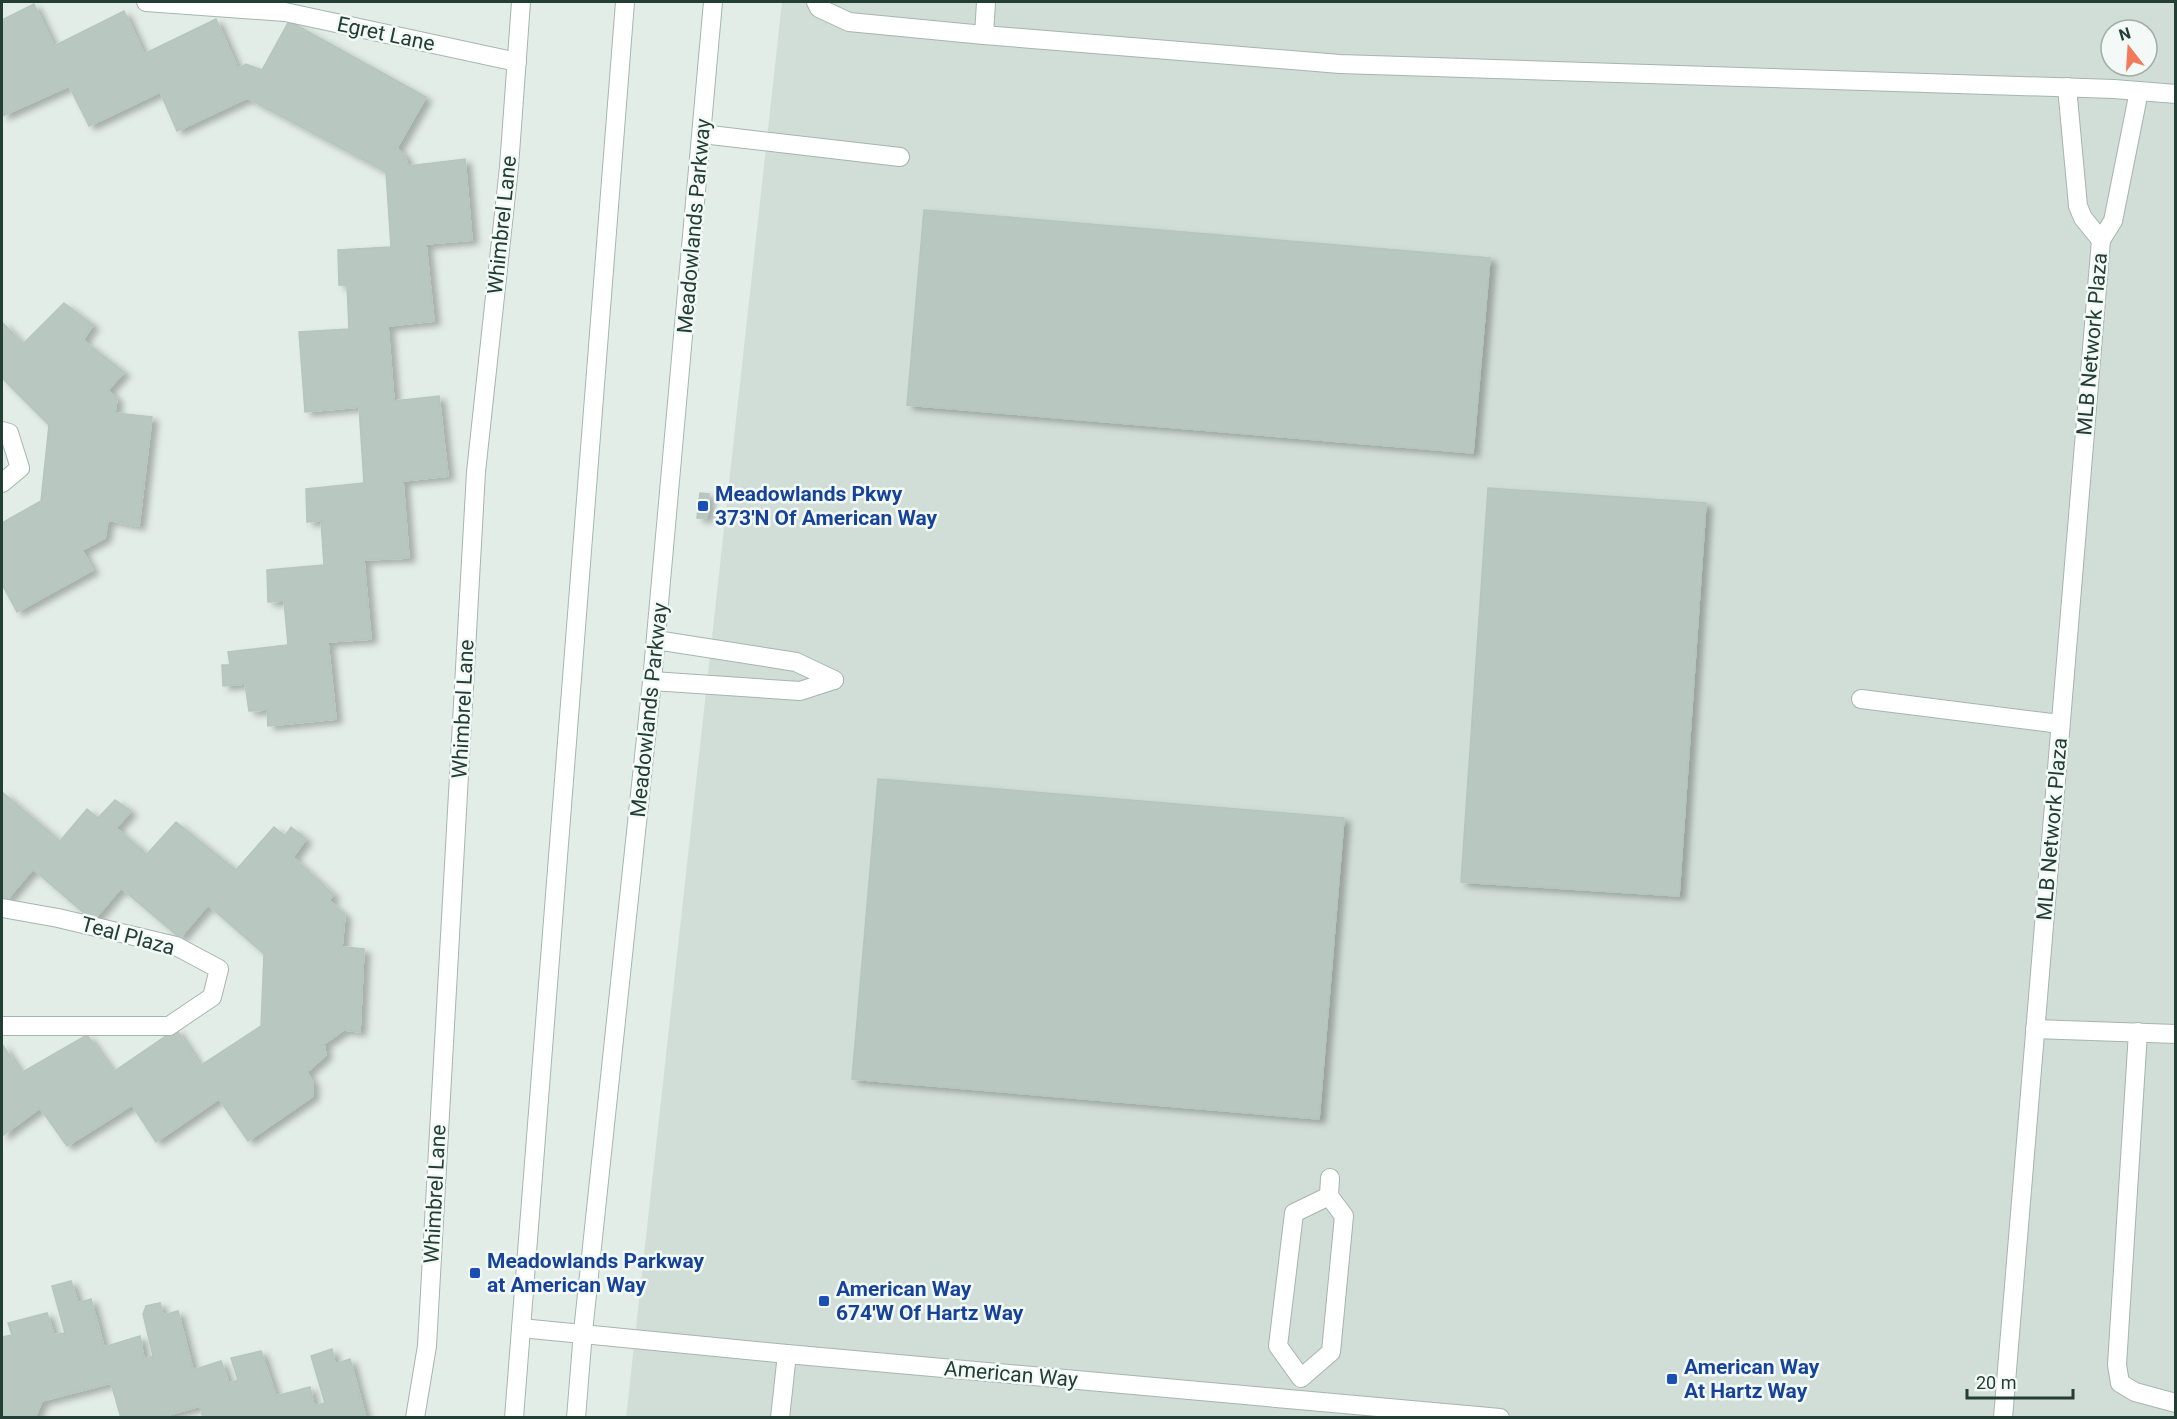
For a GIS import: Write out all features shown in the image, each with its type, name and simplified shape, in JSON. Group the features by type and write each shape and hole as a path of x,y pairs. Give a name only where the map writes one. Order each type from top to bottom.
{"street":[{"name":"Egret Lane","path":"146,2 285,12 517,62"},
{"name":"Whimbrel Lane","path":"415,1418 427,1335 476,472 509,167 521,2"},
{"path":"514,1418 625,2"},
{"name":"Meadowlands Parkway","path":"576,1418 583,1332 656,640 713,2"},
{"path":"816,2 819,9 849,22 1340,64 2067,87 2175,94"},
{"path":"984,35 986,2"},
{"path":"2067,87 2078,206 2083,218 2101,240 2113,221 2139,91"},
{"path":"702,134 900,157"},
{"name":"MLB Network Plaza","path":"2003,1418 2101,240"},
{"path":"2,431 9,434 20,468 2,483"},
{"path":"652,681 800,691 834,680 796,662 656,640"},
{"path":"1861,699 2060,724"},
{"name":"Teal Plaza","path":"2,908 58,918 176,946 219,969 212,996 169,1026 2,1026"},
{"path":"2035,1029 2175,1034"},
{"path":"2138,1032 2117,1365 2120,1383 2135,1392 2175,1403"},
{"path":"1294,1399 1301,1378 1331,1352 1344,1216 1329,1196 1330,1178"},
{"path":"1301,1378 1278,1346 1294,1213 1329,1196"},
{"name":"American Way","path":"522,1328 1500,1418"},
{"path":"780,1418 787,1354"}],"shaded area":[{"path":"782,2 2175,2 2175,1417 626,1418"}],"building":[{"path":"34,4 54,46 124,11 144,54 216,19 238,69 246,64 262,70 289,21 426,97 397,148 405,156 408,166 465,159 472,240 426,244 434,321 388,326 394,401 439,396 448,476 403,481 409,558 364,560 371,639 328,642 336,719 268,726 267,710 249,711 245,684 223,686 222,665 230,665 228,652 288,645 284,601 268,602 267,570 324,565 321,521 307,522 306,489 364,483 359,407 305,412 299,332 349,329 347,285 339,285 338,250 391,247 386,172 247,98 177,131 160,92 89,126 69,86 2,116 2,20"},
{"path":"924,210 1490,258 1473,453 907,405"},
{"path":"64,303 93,325 83,340 124,372 108,390 117,399 115,413 152,417 139,526 108,520 105,538 82,550 93,570 17,612 2,584 2,523 41,501 49,425 2,378 2,322 23,344"},
{"path":"1488,488 1706,503 1679,896 1461,882"},
{"path":"700,493 709,494 707,518 697,518"},
{"path":"878,779 1344,818 1319,1119 852,1079"},
{"path":"2,792 60,841 87,809 98,818 115,800 131,811 116,828 147,854 176,822 236,870 274,827 285,836 291,827 306,839 293,857 334,895 329,900 345,915 342,947 364,949 360,1032 344,1030 324,1044 326,1055 307,1072 313,1083 313,1096 248,1141 219,1099 156,1142 132,1105 67,1146 40,1108 2,1136 2,1044 21,1073 87,1035 113,1072 176,1029 200,1066 261,1026 264,954 208,905 180,938 121,888 93,921 33,869 4,903 2,901"},
{"path":"71,1281 78,1303 91,1299 104,1347 140,1336 144,1359 153,1356 143,1314 146,1306 160,1303 163,1315 178,1311 193,1370 221,1361 229,1383 238,1380 231,1358 261,1351 276,1396 310,1387 314,1406 325,1403 311,1356 332,1349 335,1364 350,1359 366,1418 203,1418 200,1406 158,1418 121,1418 111,1383 42,1401 35,1418 2,1418 2,1337 12,1335 8,1323 47,1313 54,1335 65,1333 52,1286"}],"place":[{"name":"Meadowlands Pkwy 373'N Of American Way","path":"703,506"},
{"name":"Meadowlands Parkway at American Way","path":"475,1273"},
{"name":"American Way 674'W Of Hartz Way","path":"824,1301"},
{"name":"American Way At Hartz Way","path":"1672,1379"}]}
